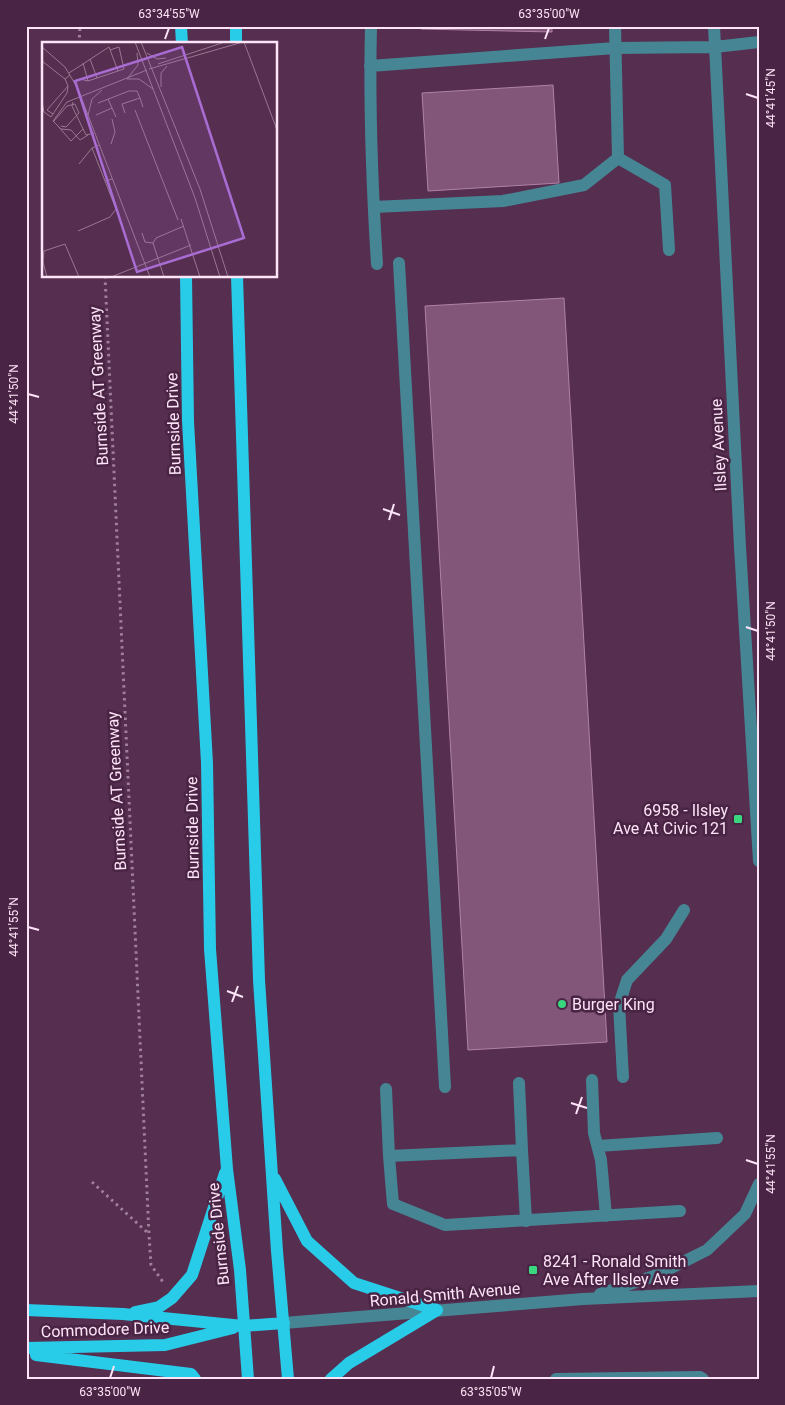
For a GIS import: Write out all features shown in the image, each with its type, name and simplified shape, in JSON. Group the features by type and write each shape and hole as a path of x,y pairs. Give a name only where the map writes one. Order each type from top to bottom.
{"main road":[{"path":"181,26 182,42"},
{"path":"236,26 236,42"},
{"name":"Burnside Drive","path":"186,278 188,421 207,763 210,949 227,1169 240,1270 248,1379"},
{"path":"237,278 259,980 288,1379"},
{"path":"123,1314 158,1307 172,1298 192,1275 227,1169"},
{"path":"272,1174 307,1241 354,1283 437,1310"},
{"name":"Commodore Drive","path":"26,1310 123,1314 243,1326"},
{"path":"331,1379 349,1363 437,1310"},
{"name":"Commodore Drive","path":"26,1348 165,1345 243,1326 284,1323"},
{"path":"26,1354 191,1374 195,1379"}],"street":[{"path":"371,26 370,66 374,207 378,264"},
{"path":"615,26 618,158"},
{"name":"Ilsley Avenue","path":"714,26 724,258 753,676 759,861"},
{"path":"370,66 615,48 715,47 759,42"},
{"path":"374,207 503,201 584,185 618,158"},
{"path":"618,158 665,185 668,250"},
{"path":"399,263 445,1087"},
{"path":"623,1077 619,1005 627,980 666,939 684,910"},
{"path":"592,1080 594,1134 601,1160 606,1216"},
{"path":"519,1083 526,1221"},
{"path":"386,1089 392,1204 445,1225 680,1211"},
{"path":"598,1146 717,1138"},
{"path":"389,1156 522,1150"},
{"path":"583,1299 657,1275 707,1250 745,1214 759,1184"},
{"name":"Ronald Smith Avenue","path":"284,1323 583,1299 759,1291"},
{"path":"556,1379 701,1378"}],"path":[{"path":"79,42 80,26"},
{"name":"Burnside AT Greenway","path":"105,278 149,1235 151,1265 172,1298"},
{"path":"92,1182 149,1235"}],"building":[{"path":"422,26 552,26 552,32 421,29"},
{"path":"553,85 559,183 428,191 422,93"},
{"path":"564,298 607,1042 468,1050 425,306"}],"place":[{"name":"6958 - Ilsley Ave At Civic 121","path":"738,819"},
{"name":"Burger King","path":"562,1004"},
{"name":"8241 - Ronald Smith Ave After Ilsley Ave","path":"533,1270"}]}
